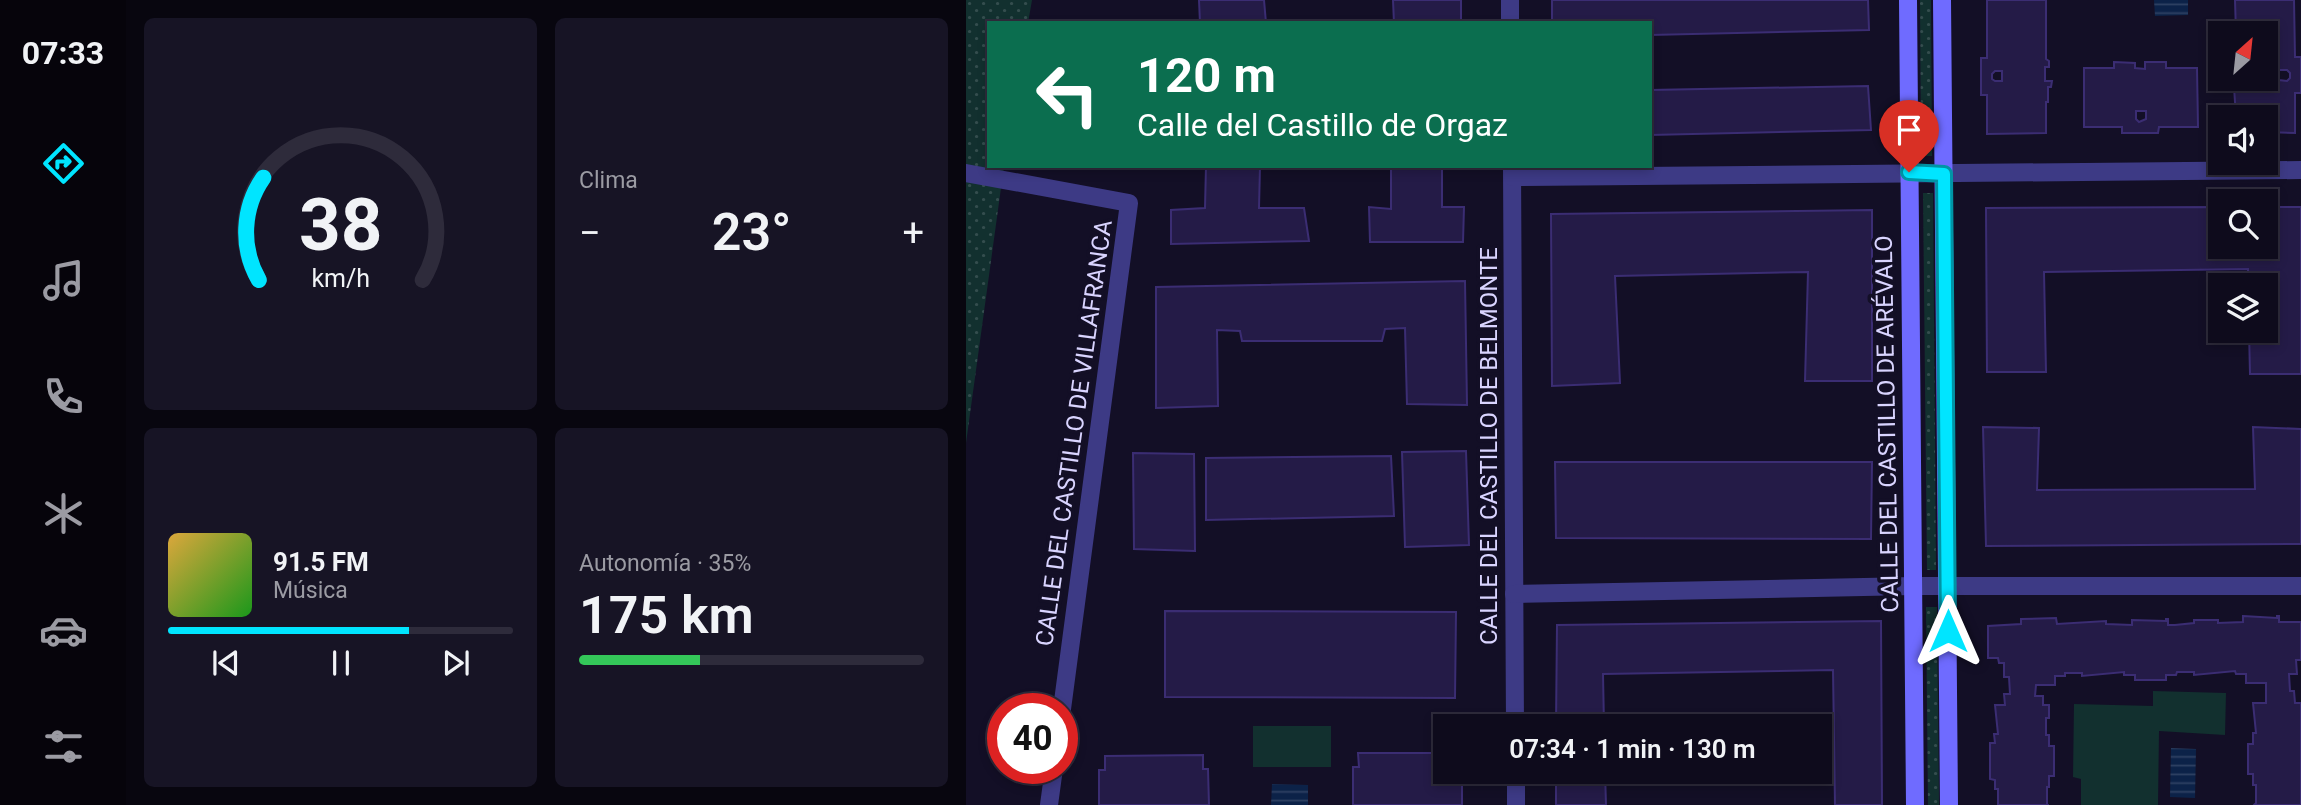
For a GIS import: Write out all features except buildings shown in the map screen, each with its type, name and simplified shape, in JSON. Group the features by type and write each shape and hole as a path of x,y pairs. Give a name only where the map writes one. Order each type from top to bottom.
{"street":[{"path":"1510,0 1510,21"},
{"name":"CALLE DEL CASTILLO DE ARÉVALO","path":"1908,0 1915,805"},
{"path":"1942,0 1949,805"},
{"path":"1513,171 1944,174 2301,170"},
{"name":"CALLE DEL CASTILLO DE BELMONTE","path":"1513,171 1516,714"},
{"name":"CALLE DEL CASTILLO DE VILLAFRANCA","path":"966,173 1129,202 1064,693"},
{"path":"1514,594 1913,586 2301,586"},
{"path":"1049,805 1052,784"},
{"path":"1516,784 1516,805"}],"green space":[{"path":"966,0 1032,0 1028,21 987,21 987,168 1004,168 966,443"},
{"path":"1920,0 1931,0 1932,156 1921,156"},
{"path":"1923,193 1933,193 1936,570 1927,570"},
{"path":"1926,607 1937,607 1939,805 1928,805"},
{"path":"2153,691 2226,693 2225,735 2159,731 2158,805 2081,805 2081,779 2073,777 2074,704 2153,706"},
{"path":"1253,726 1331,726 1331,767 1253,767"}],"water":[{"path":"2154,0 2188,0 2188,15 2155,16"},
{"path":"2171,748 2196,749 2195,798 2170,797"},
{"path":"1272,784 1308,785 1308,805 1271,805"}],"route":[{"path":"1909,172 1944,174 1948,631"}]}
